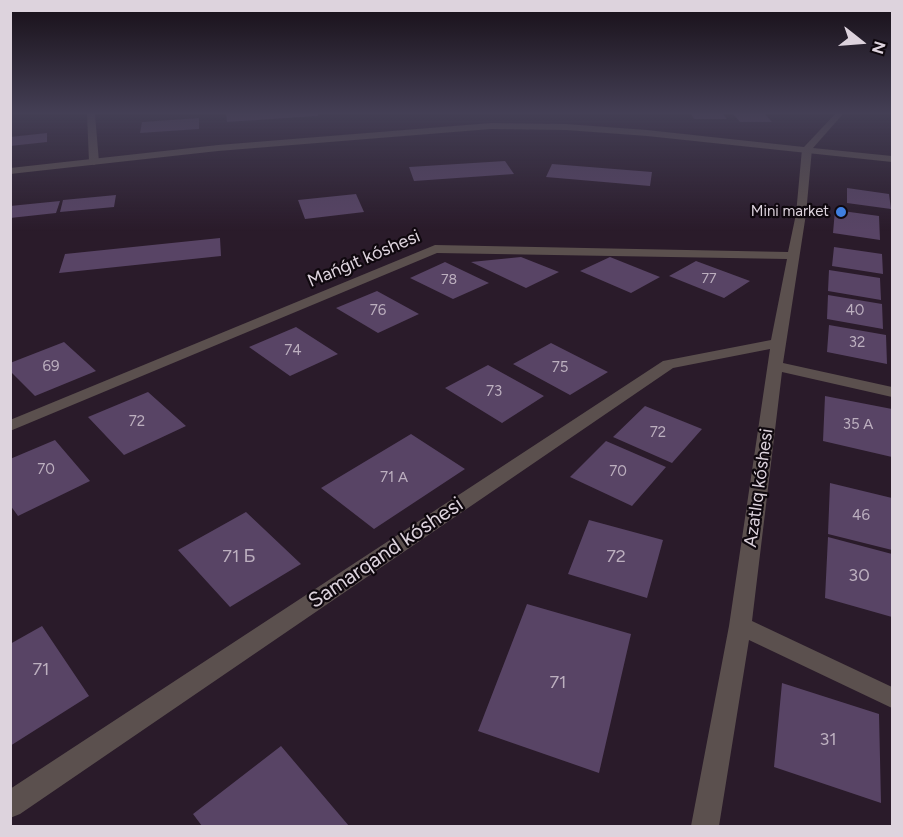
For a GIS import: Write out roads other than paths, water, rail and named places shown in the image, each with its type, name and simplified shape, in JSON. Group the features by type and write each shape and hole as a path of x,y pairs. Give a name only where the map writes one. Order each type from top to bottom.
{"street":[{"path":"93,153 93,162"},
{"path":"10,171 174,153"},
{"name":"Azatlıq kóshesi","path":"705,826 740,626 777,366 778,343 801,214 807,153"},
{"path":"846,153 892,159"},
{"name":"Mańǵıt kóshesi","path":"10,426 435,249 793,256"},
{"name":"Samarqand kóshesi","path":"10,806 668,364 778,343"},
{"path":"777,366 892,392"},
{"path":"740,626 892,698"}],"place":[{"name":"Mini market","path":"841,212"}]}
